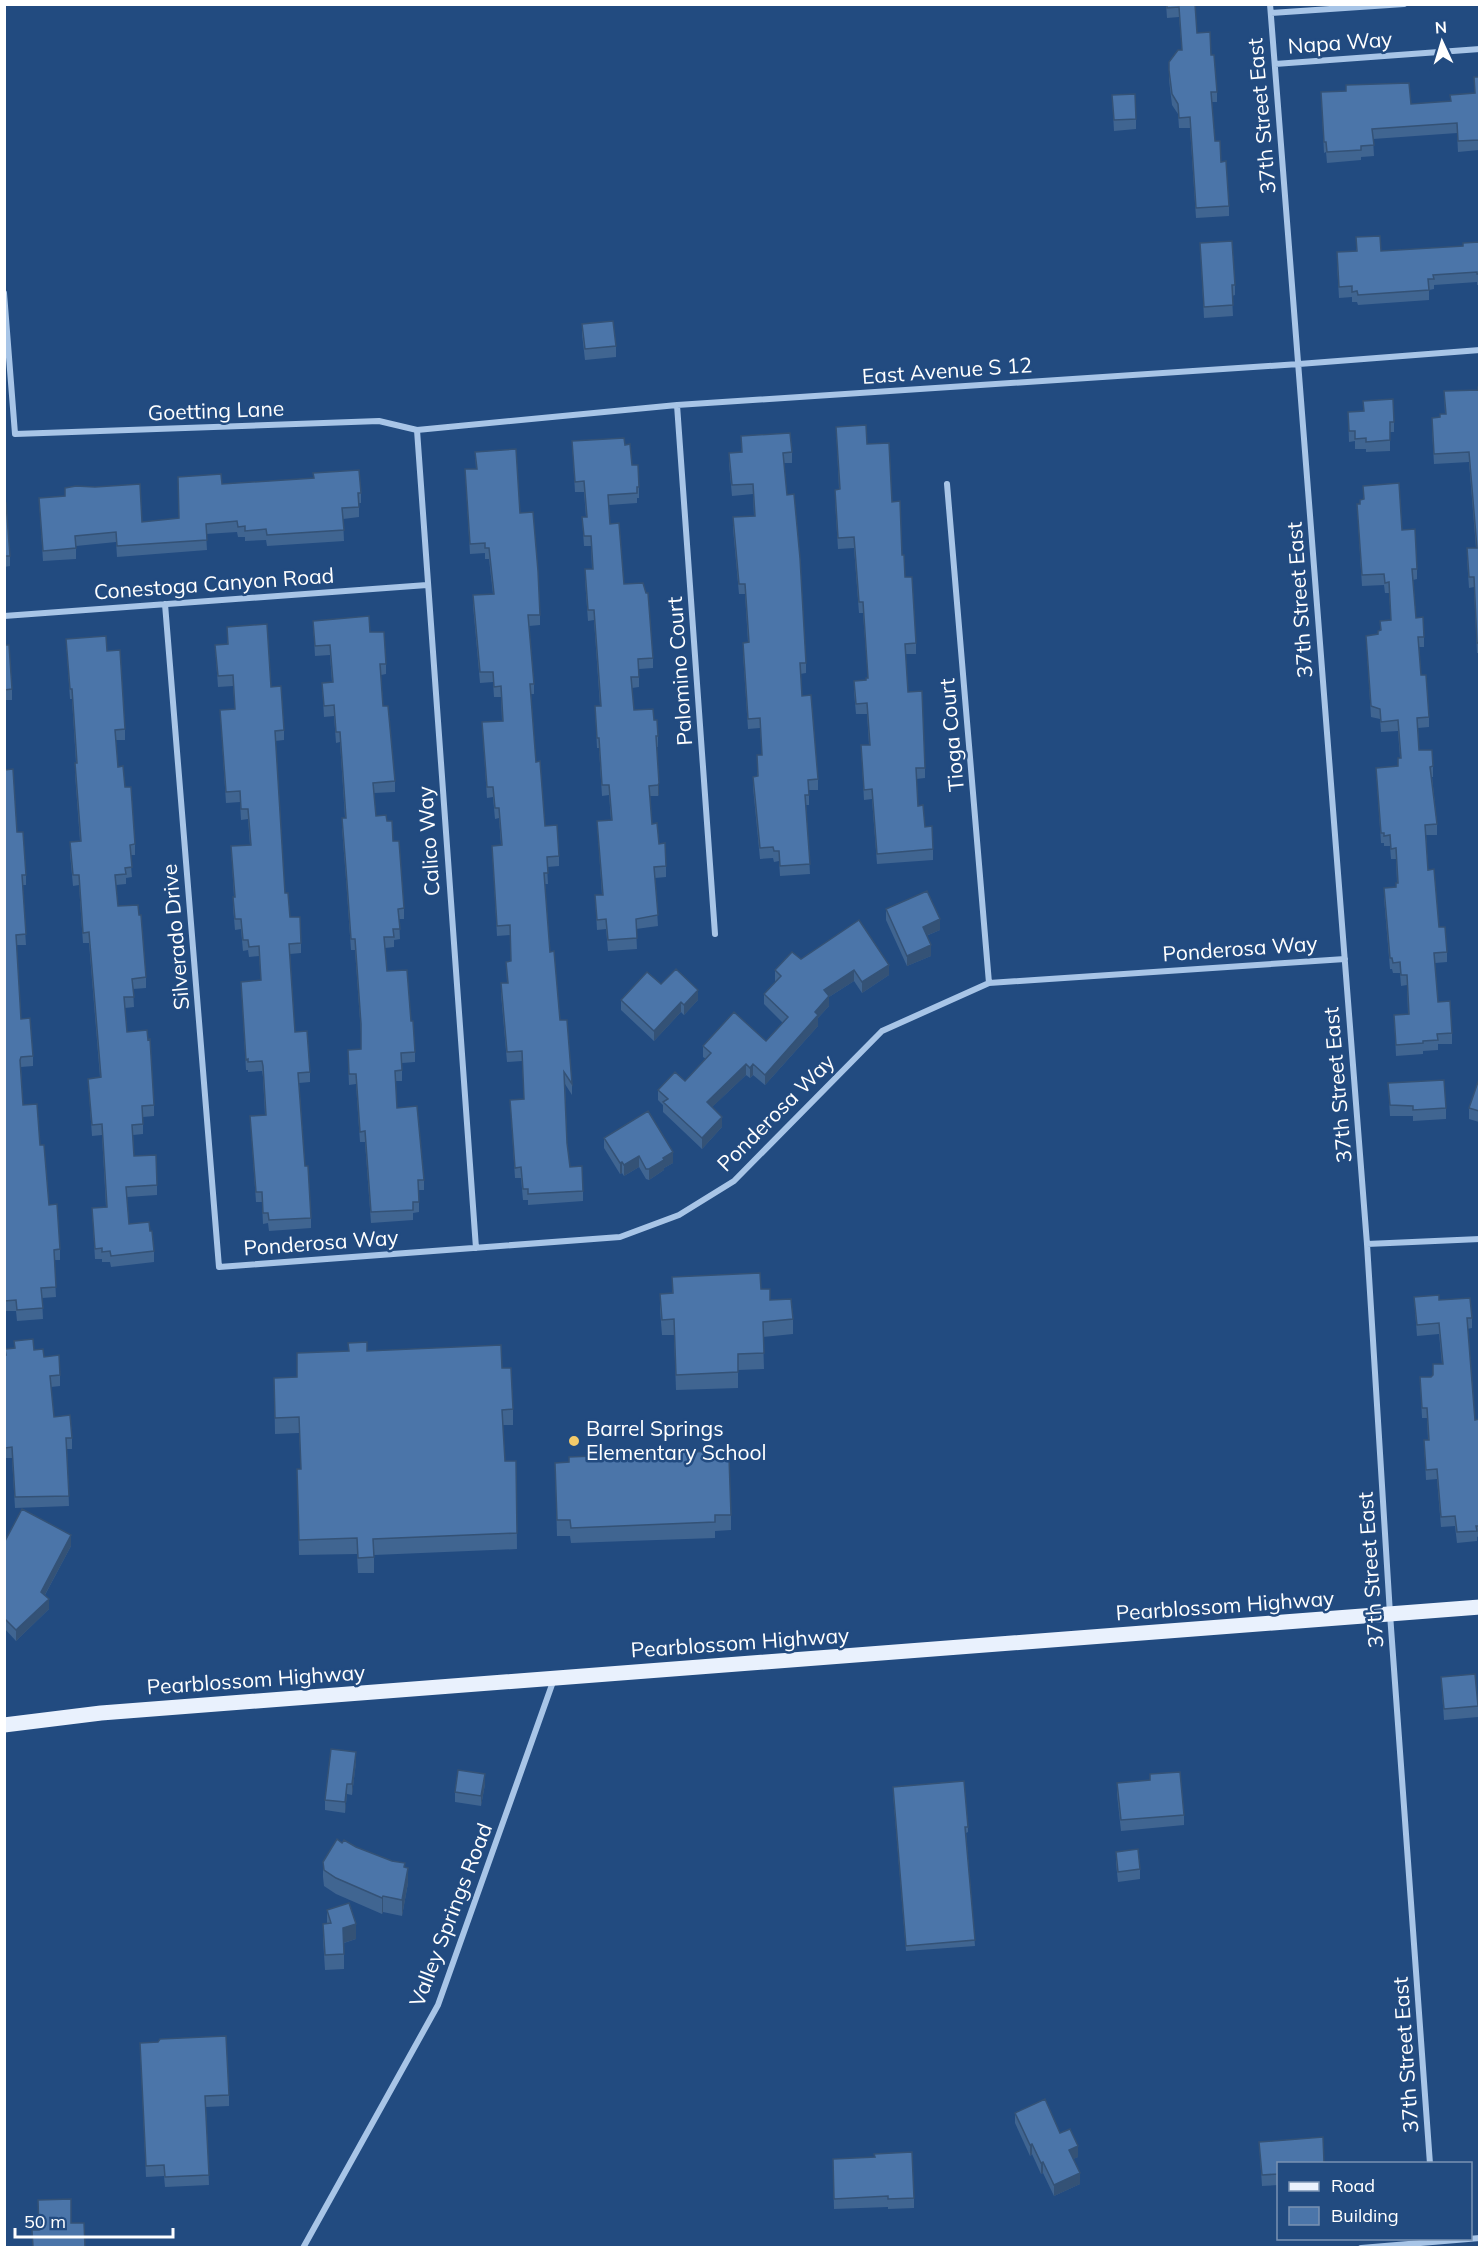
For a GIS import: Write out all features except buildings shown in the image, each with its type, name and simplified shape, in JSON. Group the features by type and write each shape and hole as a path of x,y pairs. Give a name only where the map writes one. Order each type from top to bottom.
{"main road":[{"name":"Pearblossom Highway","path":"4,1725 101,1713 1479,1607"}],"street":[{"name":"37th Street East","path":"1270,4 1367,1244 1390,1614 1430,2162"},
{"path":"1271,13 1404,4"},
{"name":"Napa Way","path":"1275,64 1479,50"},
{"name":"Goetting Lane","path":"4,293 15,434 379,422 417,430"},
{"name":"East Avenue S 12","path":"417,430 677,405 1479,350"},
{"name":"Palomino Court","path":"677,405 715,934"},
{"name":"Calico Way","path":"417,430 476,1248"},
{"name":"Tioga Court","path":"947,484 989,983"},
{"name":"Conestoga Canyon Road","path":"4,616 427,585"},
{"name":"Silverado Drive","path":"165,604 219,1267"},
{"name":"Ponderosa Way","path":"219,1267 620,1237 679,1215 734,1181 882,1030 989,983 1345,959"},
{"path":"1367,1244 1479,1239"},
{"name":"Valley Springs Road","path":"303,2247 438,2005 555,1678"},
{"path":"1361,2247 1458,2240"}],"place":[{"name":"Barrel Springs Elementary School","path":"574,1441"}]}
